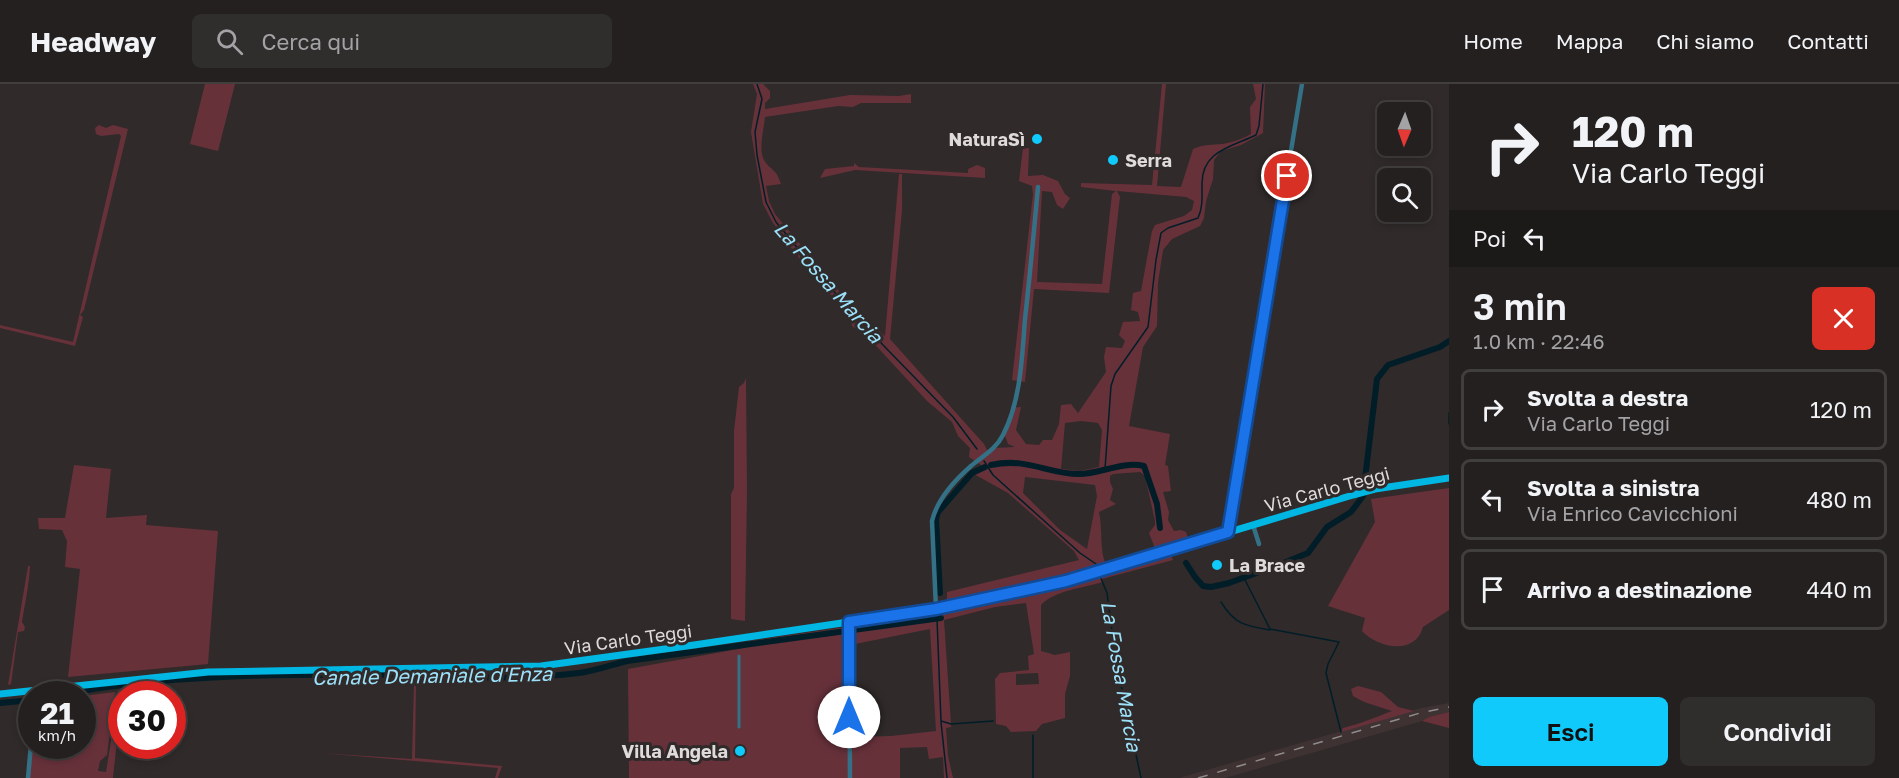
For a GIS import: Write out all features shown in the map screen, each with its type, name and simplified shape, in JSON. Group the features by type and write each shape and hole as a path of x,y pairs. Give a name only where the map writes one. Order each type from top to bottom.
{"main road":[{"name":"Via Carlo Teggi","path":"96,685 208,672 541,666 849,625 936,609 1104,571 1376,489 1449,478"},
{"name":"Via Carlo Teggi","path":"0,694 18,693"}],"street":[{"path":"1228,532 1302,84"},
{"path":"936,609 932,521 934,513 969,468 998,445 1017,391 1038,188"},
{"path":"1252,525 1259,544"},
{"path":"849,625 850,778"},
{"path":"739,656 739,727"},
{"path":"28,778 30,759"}],"shaded area":[{"path":"205,84 235,84 218,151 190,144"},
{"path":"753,84 763,84 770,91 770,98 765,103 765,109 850,95 899,96 911,94 911,103 861,103 853,107 838,106 765,117 762,155 781,184 766,186 769,201 775,214 855,310 885,336 899,174 902,174 902,210 890,339 984,444 988,452 994,448 1015,447 1008,444 1004,433 1012,408 1021,407 1016,430 1026,444 1039,445 1043,440 1052,440 1059,424 1061,405 1071,404 1078,413 1106,372 1104,357 1106,347 1122,348 1125,341 1119,335 1123,322 1140,321 1138,312 1131,310 1133,293 1141,291 1155,225 1184,216 1192,210 1194,201 1186,197 1117,191 1120,197 1109,293 1034,289 1025,382 1012,380 1033,194 1032,186 1019,181 1023,148 1029,148 1028,176 1043,175 1058,181 1070,198 1063,209 1057,205 1052,192 1042,191 1037,282 1102,284 1112,194 1116,191 1081,187 1081,183 1152,185 1162,84 1166,84 1157,186 1181,187 1193,149 1204,145 1223,144 1251,134 1250,107 1256,99 1253,84 1265,84 1263,133 1241,145 1221,151 1214,160 1213,179 1200,226 1172,239 1163,250 1158,283 1157,326 1143,347 1129,426 1170,434 1165,465 1168,466 1171,491 1163,492 1169,512 1168,520 1174,531 1186,532 1189,541 1156,551 1149,533 1155,521 1145,476 1140,472 1113,474 1110,476 1113,489 1110,500 1116,504 1099,512 1106,565 1029,585 947,602 947,592 1079,560 1074,551 1008,493 972,473 984,467 969,457 970,448 958,436 952,422 927,401 869,338 853,327 843,308 800,262 797,252 791,248 773,223 763,204 751,132 757,94","holes":["1081,421 1098,423 1102,430 1099,467 1080,471 1061,469 1065,423","1025,477 1095,485 1097,496 1087,549 1060,530 1023,493"]},
{"path":"99,125 106,128 113,125 128,129 84,310 80,315 83,317 75,346 0,328 0,325 73,342 121,136 119,134 101,136 96,134 95,128"},
{"path":"854,163 859,167 968,173 968,169 977,165 985,168 985,178 855,170 820,178 825,169 854,166"},
{"path":"1277,192 1284,194 1269,277 1263,276"},
{"path":"746,378 745,621 731,619 731,494 734,488 734,431 739,387"},
{"path":"74,465 111,469 106,518 147,515 146,525 218,531 208,664 68,677 80,569 65,567 67,541 62,530 39,529 38,518 65,518"},
{"path":"1449,488 1449,610 1423,627 1419,636 1412,642 1396,646 1377,642 1362,631 1365,618 1328,606 1375,522 1371,499"},
{"path":"1169,551 1173,560 1102,579 1103,582 1054,596 1041,605 1041,651 1055,655 1070,652 1070,676 1065,694 1065,718 1042,724 1036,731 1011,732 1006,726 996,724 995,679 1000,673 1029,670 1028,656 1034,654 1026,603 995,607 944,620 951,724 951,727 946,728 948,756 953,778 944,778 943,757 929,759 927,747 900,748 900,778 629,778 628,669 744,648 745,643 750,641 943,613 943,607 981,600","holes":["930,629 936,731 855,737 855,644","1038,673 1039,684 1016,685 1016,674"]},
{"path":"28,566 30,566 29,581 22,622 25,627 24,631 18,632 11,684 8,685"},
{"path":"414,683 416,683 415,758 502,766 498,778 495,778 498,768 320,753 412,759"},
{"path":"1358,686 1381,692 1398,707 1414,711 1341,732 1343,728 1392,711 1353,696 1351,689"},
{"path":"108,693 107,755 100,761 98,771 106,772 108,759 115,759 113,778 28,778 30,759 96,759 96,694"},
{"path":"1449,703 1449,712 1225,778 1179,778 1421,708"},
{"path":"1449,712 1449,728 1422,721 1429,717"}],"waterway":[{"name":"La Fossa Marcia","path":"757,84 762,99 755,132 757,155 766,202 776,222 850,311 953,417 977,449"},
{"path":"1105,469 1111,386 1115,374 1148,327 1161,233 1168,228 1198,218 1203,174 1212,157 1256,135 1263,84"},
{"name":"Canale Demaniale d'Enza","path":"1364,487 1377,379 1388,365 1440,347 1449,341"},
{"path":"1449,413 1449,424"},
{"name":"La Fossa Marcia","path":"984,461 993,475 1080,553 1096,564"},
{"name":"Canale Demaniale d'Enza","path":"991,465 1026,464 1079,474 1119,466 1144,466 1157,504 1160,528"},
{"name":"Canale Demaniale d'Enza","path":"940,593 936,519 938,512 972,473 985,467"},
{"name":"Canale Demaniale d'Enza","path":"1186,563 1203,586 1211,587 1229,583 1281,564 1308,553 1327,527 1351,512 1363,496"},
{"name":"La Fossa Marcia","path":"1100,576 1107,593 1116,661 1141,778"},
{"path":"1245,580 1270,629 1339,642 1326,673 1341,732"},
{"path":"1221,602 1236,620 1270,630"},
{"name":"Canale Demaniale d'Enza","path":"96,689 182,679 222,677 555,675 585,672 627,661 941,618"},
{"path":"937,619 941,721 951,724 993,721"},
{"name":"Canale Demaniale d'Enza","path":"0,703 18,701"},
{"path":"941,722 947,778"},
{"path":"1033,735 1033,778"}],"railway":[{"path":"1198,778 1420,713 1449,707"}],"place":[{"name":"NaturaSì","path":"1037,139"},
{"name":"Serra","path":"1113,160"},
{"name":"La Brace","path":"1217,565"},
{"name":"Villa Angela","path":"740,751"}],"route":[{"path":"849,717 849,622 936,609 1066,581 1228,532 1287,176"}]}
